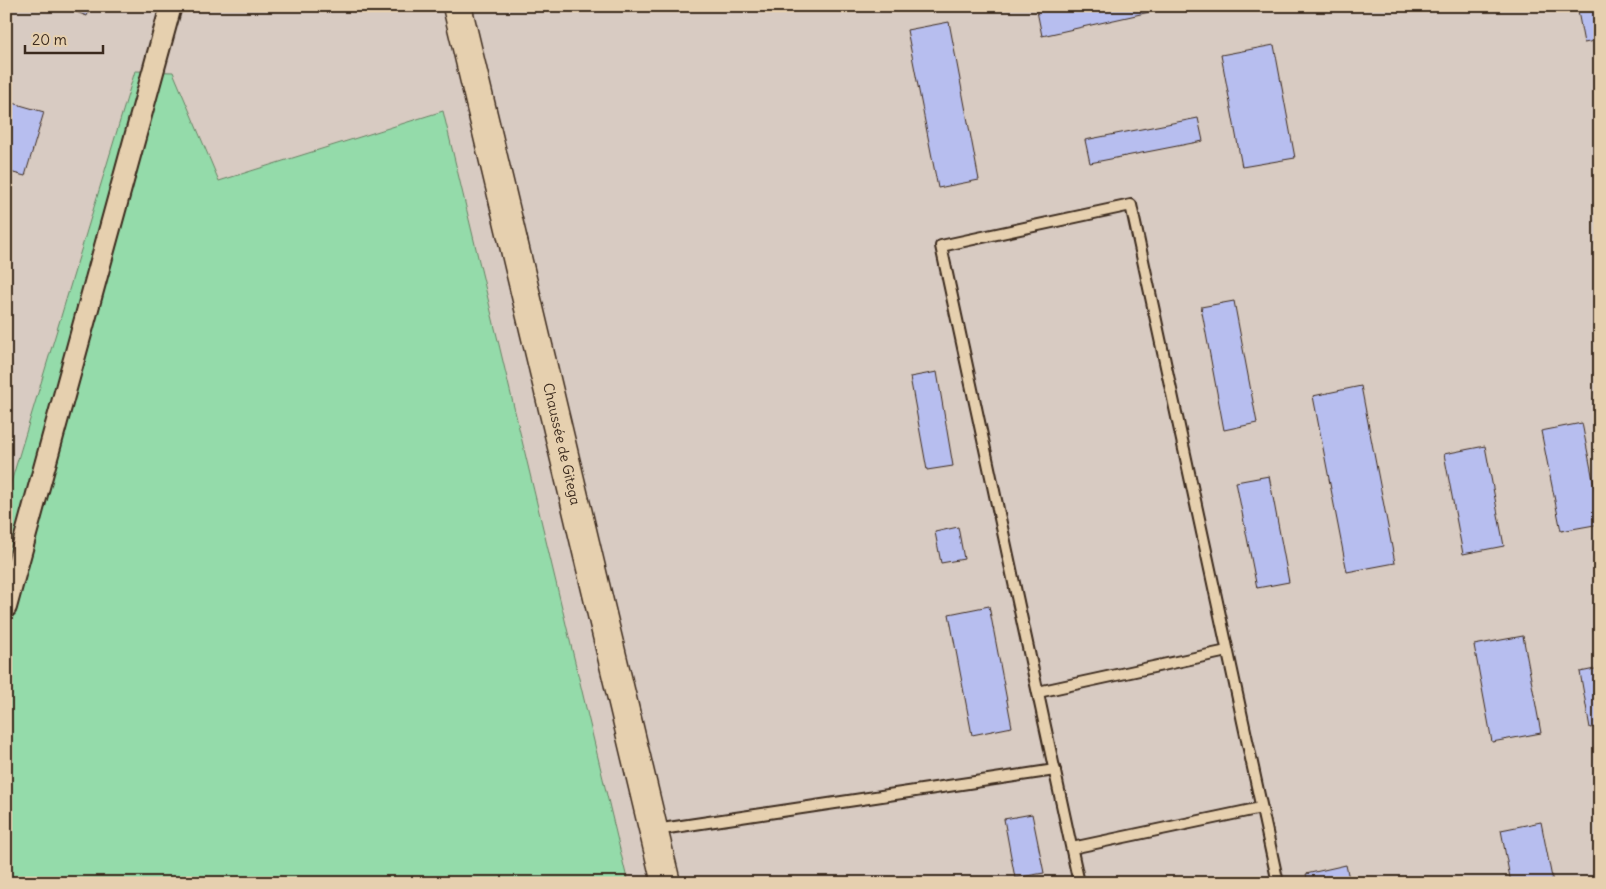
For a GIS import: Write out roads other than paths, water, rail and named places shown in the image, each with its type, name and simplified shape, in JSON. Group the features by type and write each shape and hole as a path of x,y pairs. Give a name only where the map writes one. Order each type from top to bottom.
{"main road":[{"name":"Chaussée de Gitega","path":"457,6 666,883"}],"street":[{"path":"6,607 171,6"}],"lane":[{"path":"1079,883 941,246 1131,206 1278,883"},
{"path":"1038,692 1227,651"},
{"path":"654,830 1055,770"},
{"path":"1072,848 1261,808"}]}
